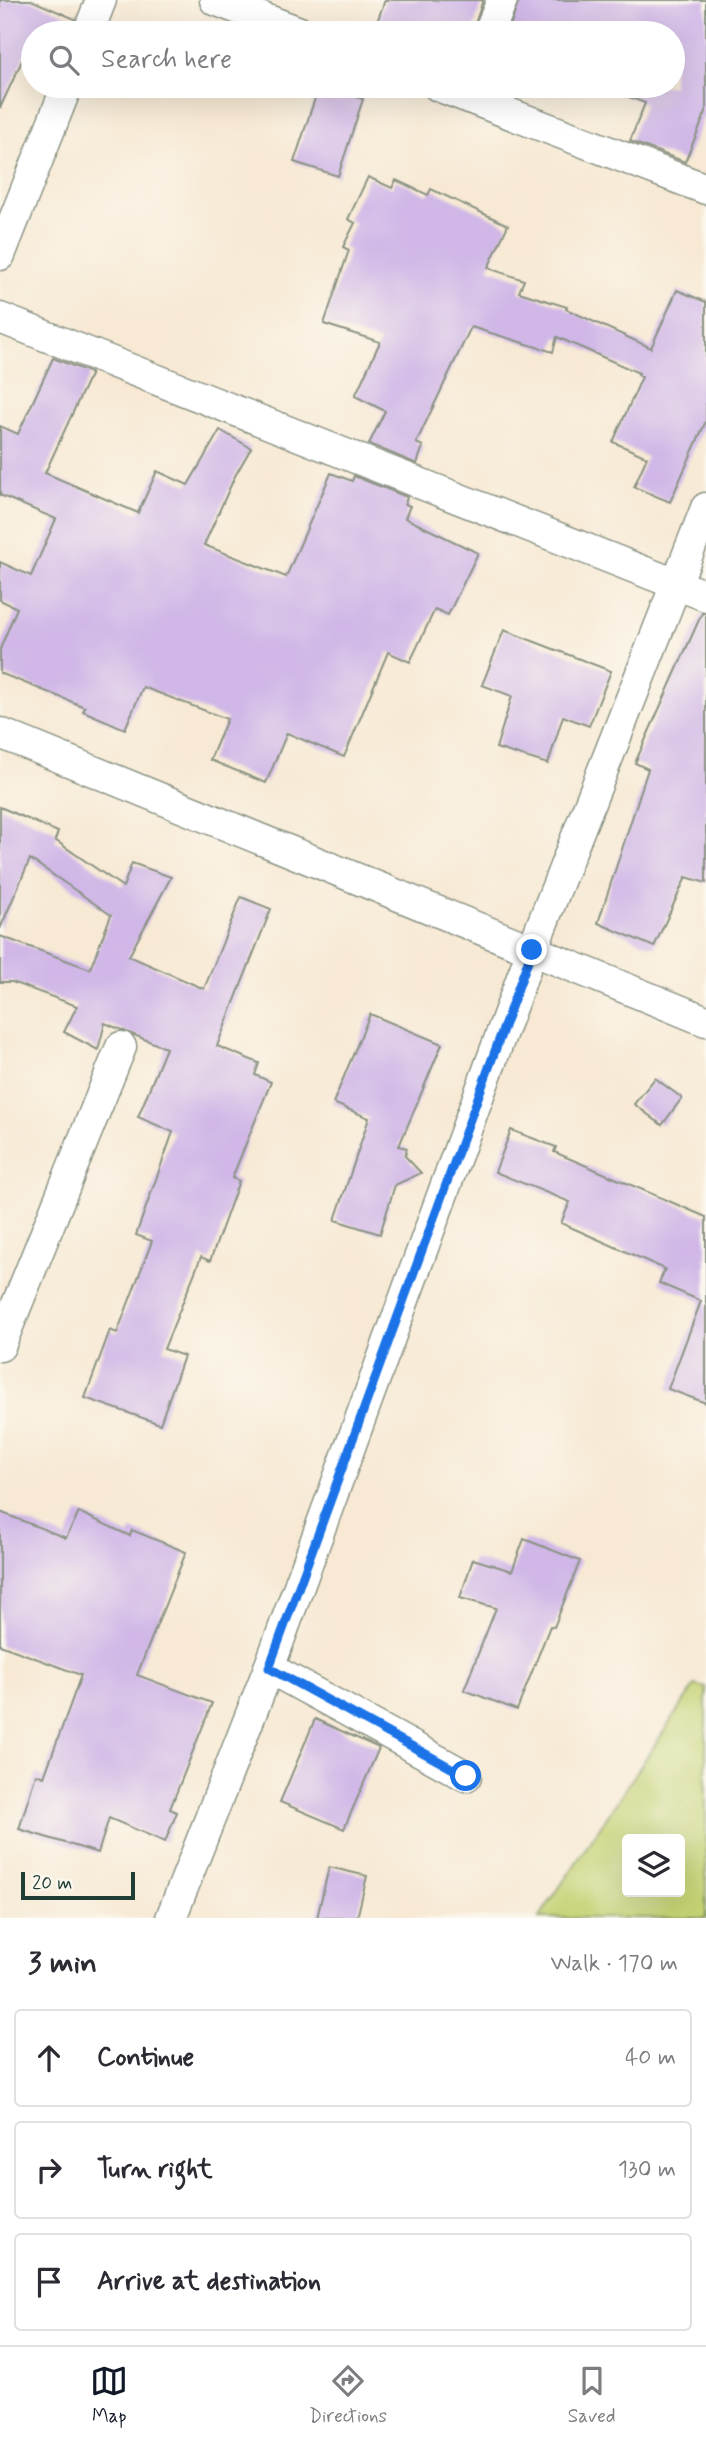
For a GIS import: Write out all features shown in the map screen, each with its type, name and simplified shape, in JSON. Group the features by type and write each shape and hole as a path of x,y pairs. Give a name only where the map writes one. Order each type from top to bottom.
{"street":[{"path":"93,21 101,0"},
{"path":"215,0 270,21"},
{"path":"494,21 502,0"},
{"path":"0,255 62,98"},
{"path":"479,98 706,189"},
{"path":"0,318 706,596"},
{"path":"171,1918 269,1668 532,950 706,508"},
{"path":"0,733 706,1021"},
{"path":"0,1346 121,1047"},
{"path":"269,1668 466,1776"}],"green space":[{"path":"695,1685 706,1688 706,1918 539,1918"}],"building":[{"path":"0,0 31,0 75,19 21,21 21,63 0,108"},
{"path":"385,0 483,0 476,21 377,21"},
{"path":"519,0 706,0 706,112 685,162 630,141 645,103 632,98 685,98 685,21 512,21"},
{"path":"315,98 363,99 338,176 294,162"},
{"path":"368,177 392,188 396,180 428,195 431,189 508,225 488,268 524,280 519,292 567,307 566,309 651,348 677,290 706,302 706,421 670,502 634,487 647,457 613,442 642,377 639,373 557,337 553,352 471,327 416,443 423,446 417,464 369,444 385,411 355,396 380,342 324,324 349,250 343,247 355,223 348,219"},
{"path":"53,358 91,373 45,473 138,513 157,471 188,485 220,430 251,448 235,476 204,545 286,577 331,473 352,481 354,476 407,497 405,504 410,506 405,518 478,553 448,615 435,609 410,662 388,652 344,757 287,733 266,783 210,760 227,719 143,687 125,729 83,711 85,707 0,673 0,649 17,608 0,600 0,562 31,576 56,519 0,495 0,426 18,434"},
{"path":"702,613 706,613 706,883 686,877 654,947 598,923 648,769 635,763"},
{"path":"504,630 611,671 589,726 563,716 548,764 496,748 512,696 482,685"},
{"path":"0,807 58,832 55,840 123,887 132,863 171,877 129,956 204,989 241,897 271,909 217,1046 259,1063 255,1075 271,1082 232,1178 239,1181 210,1261 201,1257 164,1349 184,1356 160,1424 85,1398 110,1330 117,1333 152,1241 136,1235 173,1132 138,1117 166,1048 105,1023 98,1050 64,1032 77,1006 12,982 0,982 0,936 90,969 111,915 30,859 0,929"},
{"path":"370,1014 442,1044 399,1146 407,1148 405,1156 421,1173 395,1185 380,1234 335,1220 369,1118 333,1103"},
{"path":"655,1078 682,1098 662,1125 634,1104"},
{"path":"511,1130 556,1147 554,1152 706,1217 706,1403 668,1389 701,1301 659,1283 665,1269 561,1223 570,1202 495,1172"},
{"path":"0,1512 66,1538 79,1512 130,1536 132,1530 186,1552 137,1675 212,1703 170,1809 177,1812 165,1842 109,1818 98,1853 19,1829 36,1774 44,1777 81,1675 0,1645"},
{"path":"524,1539 580,1561 554,1627 550,1626 517,1710 464,1690 496,1608 460,1598 473,1559 512,1571"},
{"path":"315,1719 379,1748 344,1829 280,1802"},
{"path":"329,1867 367,1876 357,1918 317,1918"}],"route":[{"path":"466,1776 269,1668 532,950"}]}
